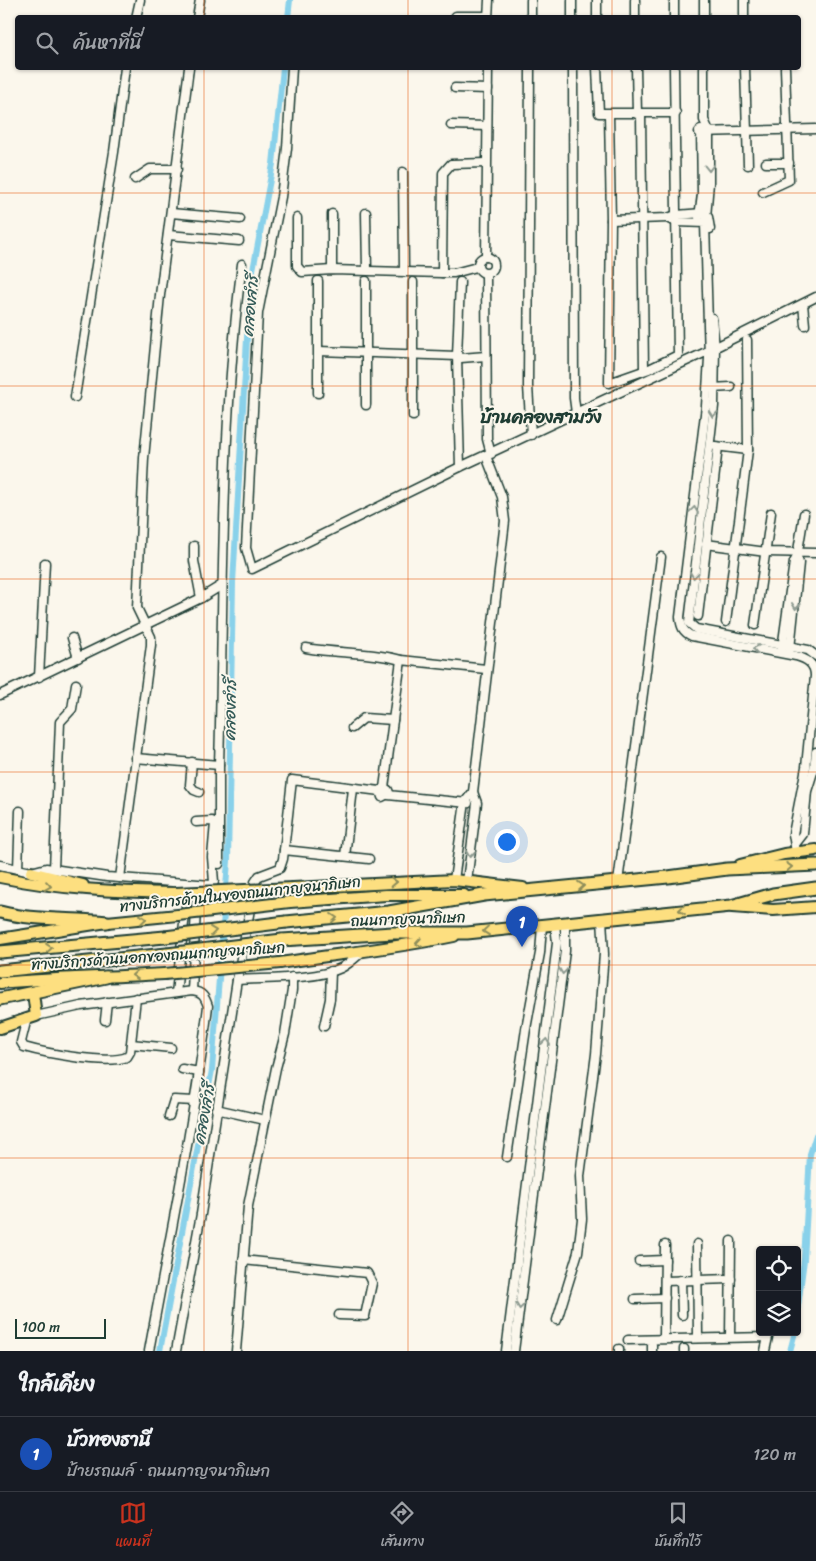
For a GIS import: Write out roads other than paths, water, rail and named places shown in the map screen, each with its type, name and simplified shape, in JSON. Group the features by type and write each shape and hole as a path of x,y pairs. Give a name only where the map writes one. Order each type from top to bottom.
{"highway":[{"name":"ถนนกาญจนาภิเษก","path":"0,952 165,937 389,912 484,896 727,869 816,865"},
{"name":"ถนนกาญจนาภิเษก","path":"0,971 282,940 393,933 467,933 731,906 773,894 816,888"},
{"path":"0,912 39,919 82,919 107,922"},
{"path":"0,999 106,977"}],"main road":[{"path":"727,869 796,848 816,850"},
{"path":"31,872 113,892"},
{"path":"0,877 44,886 113,892 175,893 454,880 533,890"},
{"name":"ทางบริการด้านในของถนนกาญจนาภิเษก","path":"0,939 107,922 290,902 386,895 484,896"},
{"path":"731,906 773,910 816,906"},
{"name":"ทางบริการด้านนอกของถนนกาญจนาภิเษก","path":"0,984 77,976 106,977 164,974 280,963 364,950 398,947 467,933"},
{"path":"0,934 18,936"},
{"path":"0,1028 32,1017 33,993"}],"street":[{"path":"137,15 140,0"},
{"path":"198,15 200,0"},
{"path":"488,15 489,0"},
{"path":"531,0 531,15"},
{"path":"572,0 572,15"},
{"path":"597,0 597,15"},
{"path":"635,0 635,15"},
{"path":"674,0 674,15"},
{"path":"704,0 704,15"},
{"path":"744,0 744,15"},
{"path":"75,397 126,70"},
{"path":"120,878 151,645 150,637 138,614 137,569 144,458 168,235 189,70"},
{"path":"292,70 287,148 281,197 258,313 246,548 252,569 460,467 712,350 816,298"},
{"path":"486,257 488,70"},
{"path":"530,70 528,386 531,435"},
{"path":"572,70 574,389 576,413"},
{"path":"597,70 598,110 601,114 676,113"},
{"path":"636,70 643,219 644,370"},
{"path":"609,114 611,220 609,383 678,355 673,219 676,113 674,70"},
{"path":"704,70 704,120 699,132 705,194"},
{"path":"745,70 748,165"},
{"path":"764,192 789,180 785,70"},
{"path":"455,88 488,89"},
{"path":"704,120 709,131 702,222 712,350"},
{"path":"451,126 487,126"},
{"path":"699,132 816,130"},
{"path":"442,273 443,173 451,164 486,163"},
{"path":"766,163 788,163"},
{"path":"135,180 150,168 177,169"},
{"path":"403,172 404,270"},
{"path":"171,213 240,219"},
{"path":"366,213 367,270"},
{"path":"673,219 703,213"},
{"path":"698,616 706,544 711,446 712,316 710,221 703,213"},
{"path":"332,214 332,270"},
{"path":"297,218 299,270 302,272 404,270 454,273 477,266"},
{"path":"611,220 673,219 702,222"},
{"path":"168,235 239,241"},
{"path":"486,257 494,263 493,271 486,274 480,272 477,266 479,260 486,257"},
{"path":"219,864 226,426 235,318 242,264"},
{"path":"467,881 477,803 473,792 486,669 506,521 502,497 488,455 486,274"},
{"path":"318,281 318,393"},
{"path":"366,281 366,405"},
{"path":"413,282 413,416"},
{"path":"460,282 457,356 460,467"},
{"path":"803,304 805,325"},
{"path":"726,622 737,548 748,450 747,340"},
{"path":"319,351 412,353 457,356 461,358 486,356"},
{"path":"711,388 732,387"},
{"path":"711,446 748,450"},
{"path":"711,446 680,617 681,627 685,633 786,650 808,650 816,656"},
{"path":"755,625 771,513"},
{"path":"786,650 794,562 798,556 804,514"},
{"path":"706,544 798,556 816,553"},
{"path":"194,546 194,561 201,598"},
{"path":"618,882 661,557"},
{"path":"39,677 45,563"},
{"path":"0,695 39,677 77,653 201,598 222,586"},
{"path":"72,638 77,653"},
{"path":"306,648 332,653 386,656 401,660 486,669"},
{"path":"786,650 803,658 815,670 807,757 793,834 796,848"},
{"path":"384,791 401,660"},
{"path":"54,869 60,722 72,709 76,684"},
{"path":"352,728 362,719 368,717 393,720"},
{"path":"796,848 803,834 807,791 816,752"},
{"path":"807,757 816,758"},
{"path":"135,758 220,765"},
{"path":"192,762 190,785 199,792"},
{"path":"176,1351 201,1214 236,986 255,882 259,876 280,868 284,850 292,780 477,803"},
{"path":"345,856 353,789"},
{"path":"454,880 464,802 473,792"},
{"path":"18,869 20,811"},
{"path":"796,814 805,815"},
{"path":"0,865 31,872 41,869 54,869 120,878 189,884 214,884 212,857 215,823 212,821 196,822"},
{"path":"460,836 472,836"},
{"path":"284,850 369,859"},
{"path":"176,992 189,884"},
{"path":"192,991 197,884"},
{"path":"556,1320 578,1252 582,1218 580,1176 596,1054 604,954 602,919"},
{"path":"506,1351 560,923"},
{"path":"514,1351 565,951 560,923"},
{"path":"507,1157 526,1029 540,953 542,925"},
{"path":"236,986 331,971 348,964 364,950"},
{"path":"324,1026 330,999 331,971"},
{"path":"236,1351 248,1206 285,1034 291,998 292,977"},
{"path":"136,998 131,1044 127,1057 110,1060 89,1059 26,1048 21,1042 32,1017 107,1002 176,992 192,991 204,996 208,1006 195,1101 184,1172 149,1351"},
{"path":"105,1020 107,1002"},
{"path":"131,1044 171,1048"},
{"path":"182,1069 199,1072"},
{"path":"169,1116 174,1100 195,1101"},
{"path":"216,1109 265,1120"},
{"path":"730,1336 732,1241"},
{"path":"697,1244 698,1337"},
{"path":"664,1338 665,1245"},
{"path":"244,1260 367,1273 372,1283 365,1316 339,1315"},
{"path":"639,1261 665,1260"},
{"path":"665,1281 731,1279"},
{"path":"681,1280 682,1315"},
{"path":"635,1299 665,1298"},
{"path":"628,1340 756,1335"},
{"path":"764,1351 768,1336"}],"waterway":[{"name":"คลองลำรี","path":"288,15 290,0"},
{"name":"คลองลำรี","path":"160,1351 212,1070 228,861 233,583 250,286 273,164 283,70"},
{"path":"800,1291 804,1260 810,1154 816,1135"},
{"path":"790,1351 794,1336"}],"place":[{"name":"บัวทองธานี","path":"522,947"}],"district":[{"name":"บ้านคลองสามวัง","path":"541,417"}]}
